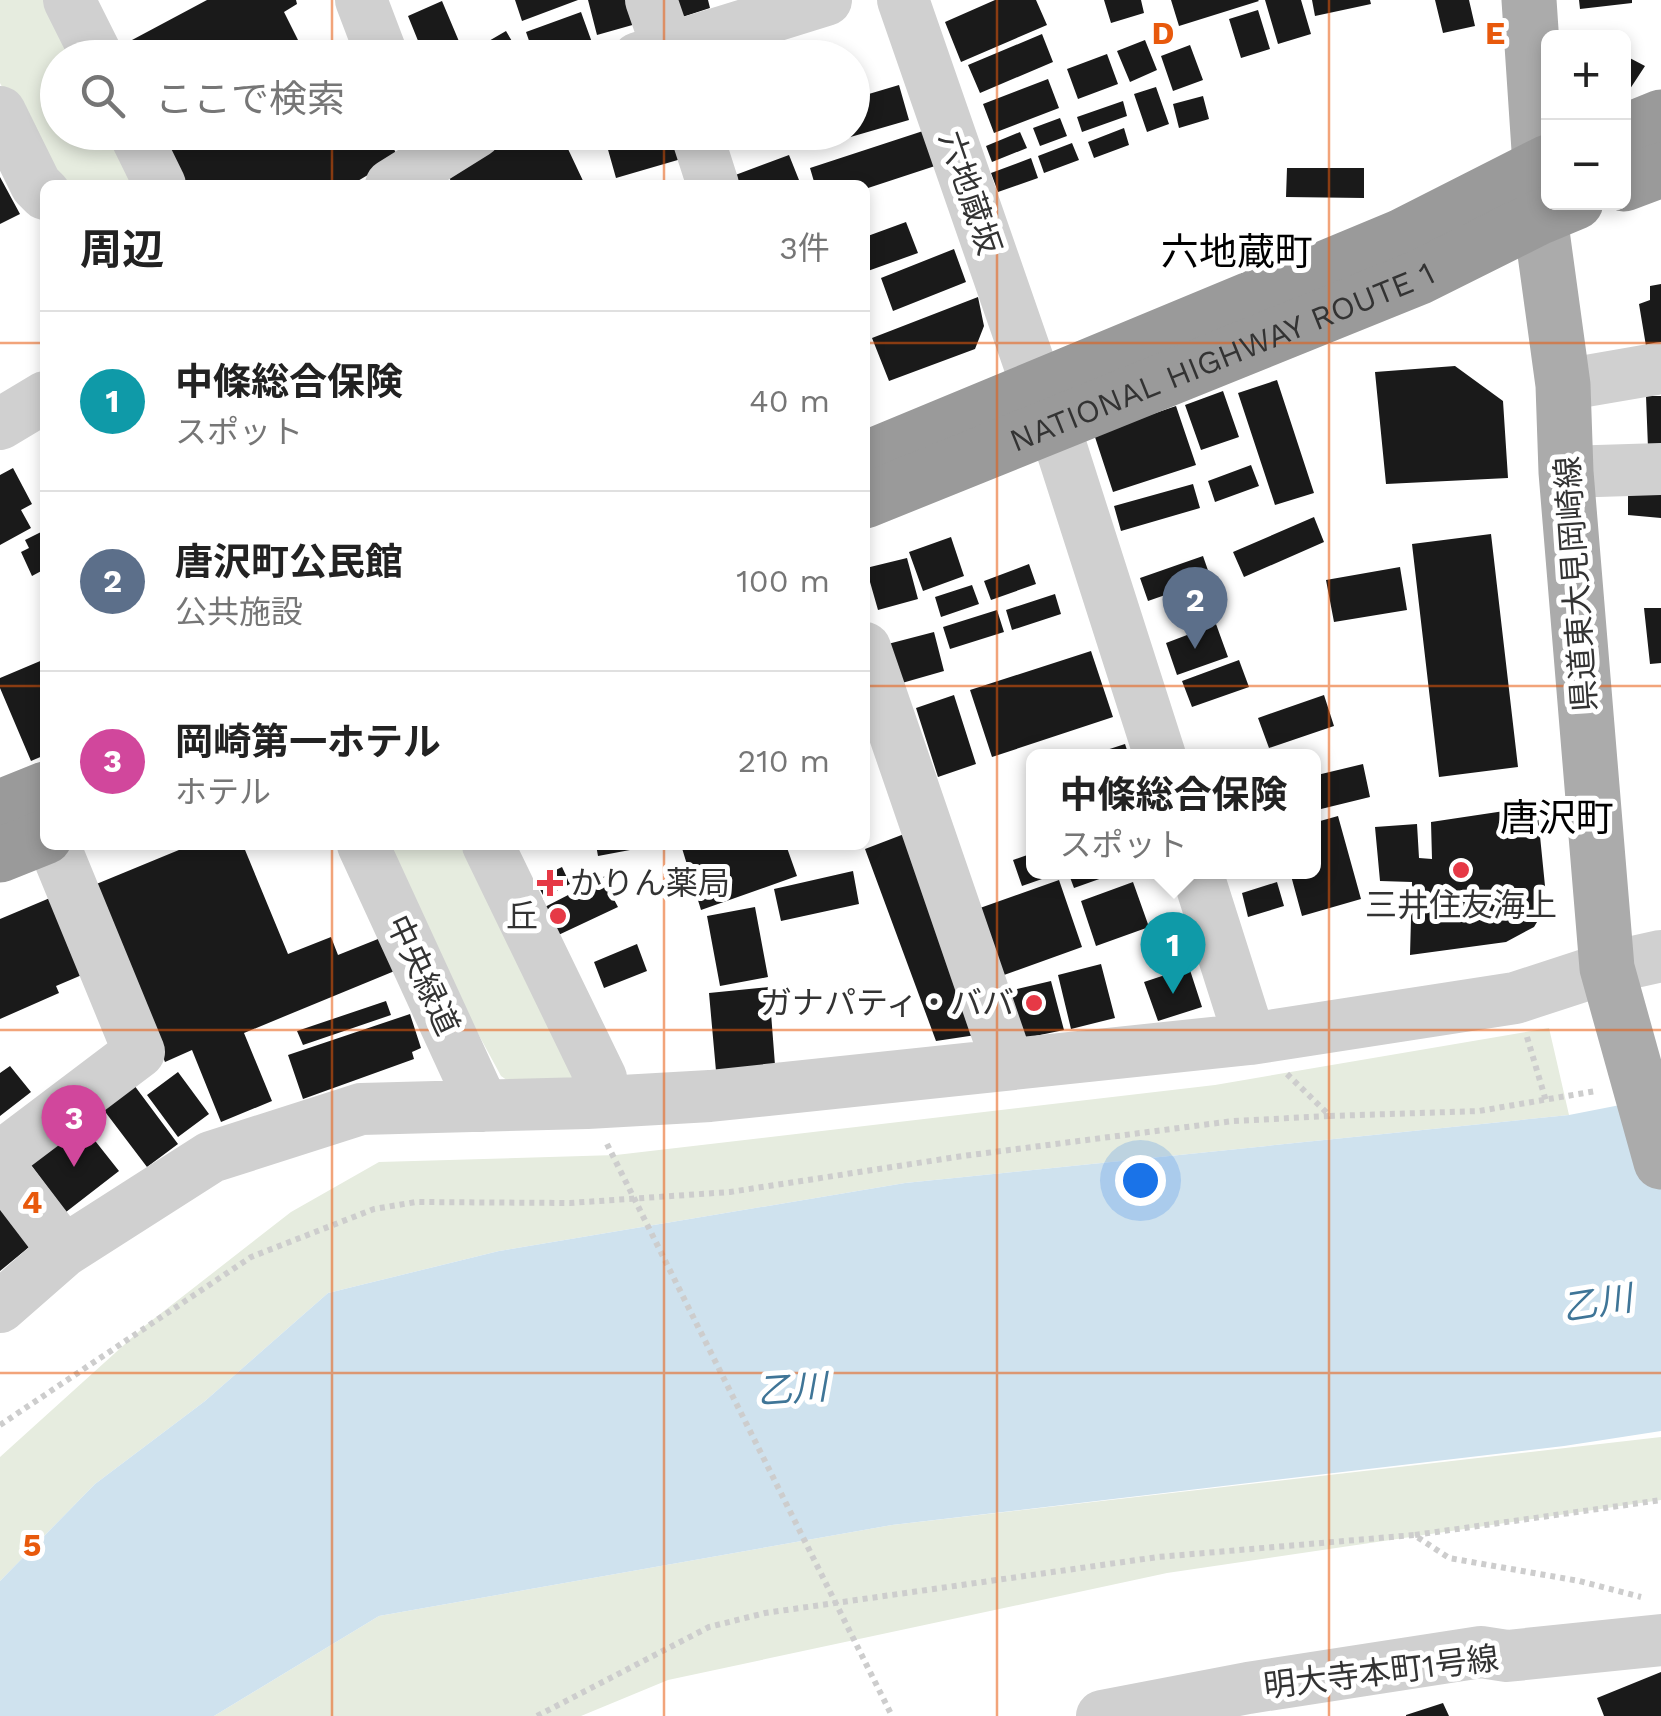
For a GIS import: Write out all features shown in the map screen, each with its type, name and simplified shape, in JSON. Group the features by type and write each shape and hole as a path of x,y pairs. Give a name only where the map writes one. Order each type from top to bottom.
{"highway":[{"path":"1631,129 1661,117"},
{"path":"1631,181 1661,170"},
{"name":"NATIONAL HIGHWAY ROUTE 1","path":"870,458 1046,406 1420,277 1541,193"},
{"name":"NATIONAL HIGHWAY ROUTE 1","path":"870,499 1046,406"},
{"path":"0,806 40,791"},
{"path":"0,855 40,838"}],"main road":[{"name":"県道東大見岡崎線","path":"1529,0 1543,120"},
{"name":"県道東大見岡崎線","path":"1552,210 1566,472 1607,968 1661,1162"}],"street":[{"path":"69,0 89,40"},
{"path":"361,0 376,40"},
{"path":"661,40 826,0"},
{"name":"六地蔵坂","path":"903,0 1046,406 1158,749"},
{"path":"3,127 40,189"},
{"path":"143,150 158,180"},
{"path":"414,167 444,150"},
{"path":"702,150 711,180"},
{"path":"1563,385 1661,368"},
{"path":"0,424 40,399"},
{"path":"1566,472 1661,469"},
{"path":"870,663 1008,1064"},
{"path":"0,1157 138,1052 56,850"},
{"name":"中央緑道","path":"365,850 484,1106"},
{"path":"490,850 601,1078 588,1103"},
{"path":"1199,879 1250,1038"},
{"path":"0,1307 64,1251 211,1156 361,1109 710,1096 1250,1038 1515,998 1607,968 1661,956"},
{"path":"0,1166 64,1251"},
{"name":"明大寺本町1号線","path":"1102,1716 1254,1702 1481,1652 1507,1656 1658,1620"}],"path":[{"path":"1515,998 1546,1102"},
{"path":"1250,1038 1330,1116"},
{"path":"0,1425 251,1257 374,1209 416,1202 570,1203 730,1192 1233,1120 1478,1110 1604,1090"},
{"path":"588,1103 892,1716"},
{"path":"537,1716 709,1627 766,1613 1158,1557 1414,1535 1661,1500"},
{"path":"1414,1535 1449,1558 1580,1581 1658,1620"}],"shaded area":[{"path":"0,0 55,0 75,40 40,40 40,150 127,150 140,180 48,180 0,83"},
{"path":"379,850 476,850 583,1083 514,1085 501,1076"},
{"path":"1549,1028 1569,1115 905,1183 499,1251 328,1293 205,1401 95,1484 0,1581 0,1457 146,1325 291,1212 379,1162 616,1155 1215,1085"},
{"path":"1661,1437 1661,1500 1167,1573 668,1680 581,1716 214,1716 379,1616 892,1525"}],"water":[{"name":"乙川","path":"1661,1097 1661,1431 1564,1446 892,1525 379,1616 214,1716 0,1716 0,1581 95,1484 205,1401 328,1293 499,1251 905,1183 1569,1115"}],"building":[{"path":"207,0 296,0 297,4 284,12 298,40 132,40"},
{"path":"515,0 578,0 522,21"},
{"path":"588,0 638,0 643,22 597,35"},
{"path":"664,0 708,0 710,8 670,21"},
{"path":"995,0 1036,0 1047,25 961,62 945,22"},
{"path":"1104,0 1141,0 1144,13 1111,23"},
{"path":"1171,0 1258,0 1259,1 1179,26"},
{"path":"1265,0 1301,0 1311,34 1278,44"},
{"path":"1312,0 1370,0 1371,4 1315,16"},
{"path":"1435,0 1469,0 1475,26 1443,33"},
{"path":"1579,0 1632,0 1632,3 1580,9"},
{"path":"442,1 458,40 418,40 408,16"},
{"path":"1258,10 1270,49 1241,58 1229,19"},
{"path":"581,12 591,40 529,40 526,32"},
{"path":"506,31 511,40 490,40"},
{"path":"1042,34 1053,62 980,93 968,65"},
{"path":"1145,40 1157,70 1130,82 1117,51"},
{"path":"1190,45 1203,80 1173,91 1161,56"},
{"path":"1107,54 1118,84 1078,99 1067,69"},
{"path":"1631,59 1645,66 1631,87"},
{"path":"1048,79 1059,108 994,133 983,104"},
{"path":"899,85 909,120 870,131 870,94"},
{"path":"1156,87 1169,124 1147,132 1134,94"},
{"path":"1203,96 1209,119 1179,128 1173,104"},
{"path":"1123,101 1127,116 1082,132 1077,117"},
{"path":"1060,118 1067,136 1040,146 1033,128"},
{"path":"1124,128 1129,145 1094,158 1088,142"},
{"path":"923,131 935,166 870,187 870,180 814,180 810,168"},
{"path":"1020,132 1027,148 992,162 986,146"},
{"path":"1072,143 1079,160 1044,173 1038,156"},
{"path":"169,150 394,150 398,157 359,180 184,180"},
{"path":"482,150 568,150 583,180 450,180 444,168"},
{"path":"608,150 686,150 688,157 616,178"},
{"path":"789,155 799,180 731,180 730,177"},
{"path":"1031,158 1038,178 998,192 991,173"},
{"path":"1287,168 1364,168 1364,198 1286,197"},
{"path":"0,177 20,214 0,224"},
{"path":"906,222 918,253 870,270 870,235"},
{"path":"954,249 966,282 893,311 881,278"},
{"path":"1661,284 1661,350 1647,352 1639,304 1650,300 1650,286"},
{"path":"978,297 984,326 975,349 889,381 872,338"},
{"path":"1455,366 1503,401 1508,478 1386,484 1375,372"},
{"path":"1277,380 1314,493 1275,505 1238,393"},
{"path":"1223,391 1239,437 1201,450 1185,405"},
{"path":"1646,396 1661,396 1661,448 1648,448"},
{"path":"1176,406 1196,465 1113,492 1094,434"},
{"path":"1251,465 1259,486 1215,502 1208,481"},
{"path":"13,468 32,504 21,510 31,528 0,545 0,475"},
{"path":"1193,484 1200,508 1121,531 1114,506"},
{"path":"1661,488 1661,518 1628,515 1628,490"},
{"path":"1314,517 1324,542 1244,577 1233,552"},
{"path":"40,532 40,572 32,576 21,552 29,548 25,540"},
{"path":"1491,534 1518,767 1439,777 1412,544"},
{"path":"951,537 964,576 923,591 909,552"},
{"path":"1203,556 1211,579 1148,601 1140,578"},
{"path":"907,558 918,599 878,610 870,567"},
{"path":"1029,564 1036,584 991,600 984,581"},
{"path":"1400,567 1407,610 1334,622 1326,580"},
{"path":"972,585 979,604 941,617 935,597"},
{"path":"1055,594 1061,614 1012,630 1006,610"},
{"path":"1644,608 1661,608 1661,663 1650,664"},
{"path":"997,610 1004,632 950,649 943,627"},
{"path":"1216,624 1228,657 1177,675 1166,643"},
{"path":"934,632 944,671 895,685 884,645"},
{"path":"1091,651 1113,717 992,757 970,690"},
{"path":"1239,660 1249,687 1192,707 1182,681"},
{"path":"40,661 40,757 31,761 0,688 0,678"},
{"path":"954,695 976,764 938,777 916,708"},
{"path":"1324,695 1334,726 1269,748 1258,718"},
{"path":"1363,764 1370,797 1321,809 1321,774"},
{"name":"三井住友海上","path":"1537,806 1546,896 1534,927 1506,942 1410,955 1412,882 1380,881 1375,827 1417,824 1419,858 1432,859 1431,822"},
{"path":"1338,816 1361,899 1302,916 1292,879 1321,879 1321,821"},
{"path":"912,831 976,1035 936,1041 865,850"},
{"path":"179,850 245,850 288,954 331,937 338,955 383,937 397,970 244,1033 272,1101 221,1122 192,1050 165,1062 94,885"},
{"path":"597,850 630,850 598,856"},
{"path":"683,850 788,850 797,876 701,910"},
{"path":"1026,855 1026,879 1042,879 1022,886 1013,860"},
{"path":"562,867 570,884 544,897 535,880"},
{"path":"853,871 859,904 781,921 774,889"},
{"path":"607,875 618,907 552,938 539,910"},
{"path":"1071,879 1099,879 1074,888"},
{"path":"1059,880 1082,947 1004,975 980,908"},
{"path":"1133,882 1149,927 1096,946 1081,901"},
{"path":"1277,882 1284,906 1248,917 1242,893"},
{"path":"57,895 103,966 56,986 59,993 0,1019 0,919"},
{"path":"755,907 768,977 720,986 707,916"},
{"path":"637,944 647,971 604,988 594,962"},
{"path":"1101,964 1115,1018 1071,1029 1058,975"},
{"path":"1189,967 1202,1007 1158,1021 1144,982"},
{"path":"1051,981 1064,1030 1016,1040 1009,991"},
{"path":"769,987 775,1065 716,1071 709,993"},
{"path":"386,1001 391,1015 303,1045 297,1031"},
{"path":"410,1014 421,1048 412,1052 414,1059 303,1099 288,1055"},
{"path":"10,1066 31,1092 0,1116 0,1073"},
{"path":"178,1072 209,1114 178,1137 147,1095"},
{"path":"134,1085 178,1144 147,1167 103,1109"},
{"path":"81,1123 119,1171 66,1212 30,1164"},
{"path":"0,1201 34,1243 0,1271"},
{"path":"1661,1672 1661,1716 1604,1716 1597,1698"},
{"path":"1443,1703 1449,1716 1406,1716 1406,1715"}],"place":[{"name":"唐沢町公民館","path":"1195,649"},
{"name":"三井住友海上","path":"1461,870"},
{"name":"かりん薬局","path":"550,883"},
{"name":"丘","path":"558,916"},
{"name":"中條総合保険","path":"1173,994"},
{"name":"ガナパティ・ババ","path":"1034,1003"},
{"name":"岡崎第一ホテル","path":"74,1167"}],"district":[{"name":"六地蔵町","path":"1237,252"},
{"name":"唐沢町","path":"1557,818"}]}
